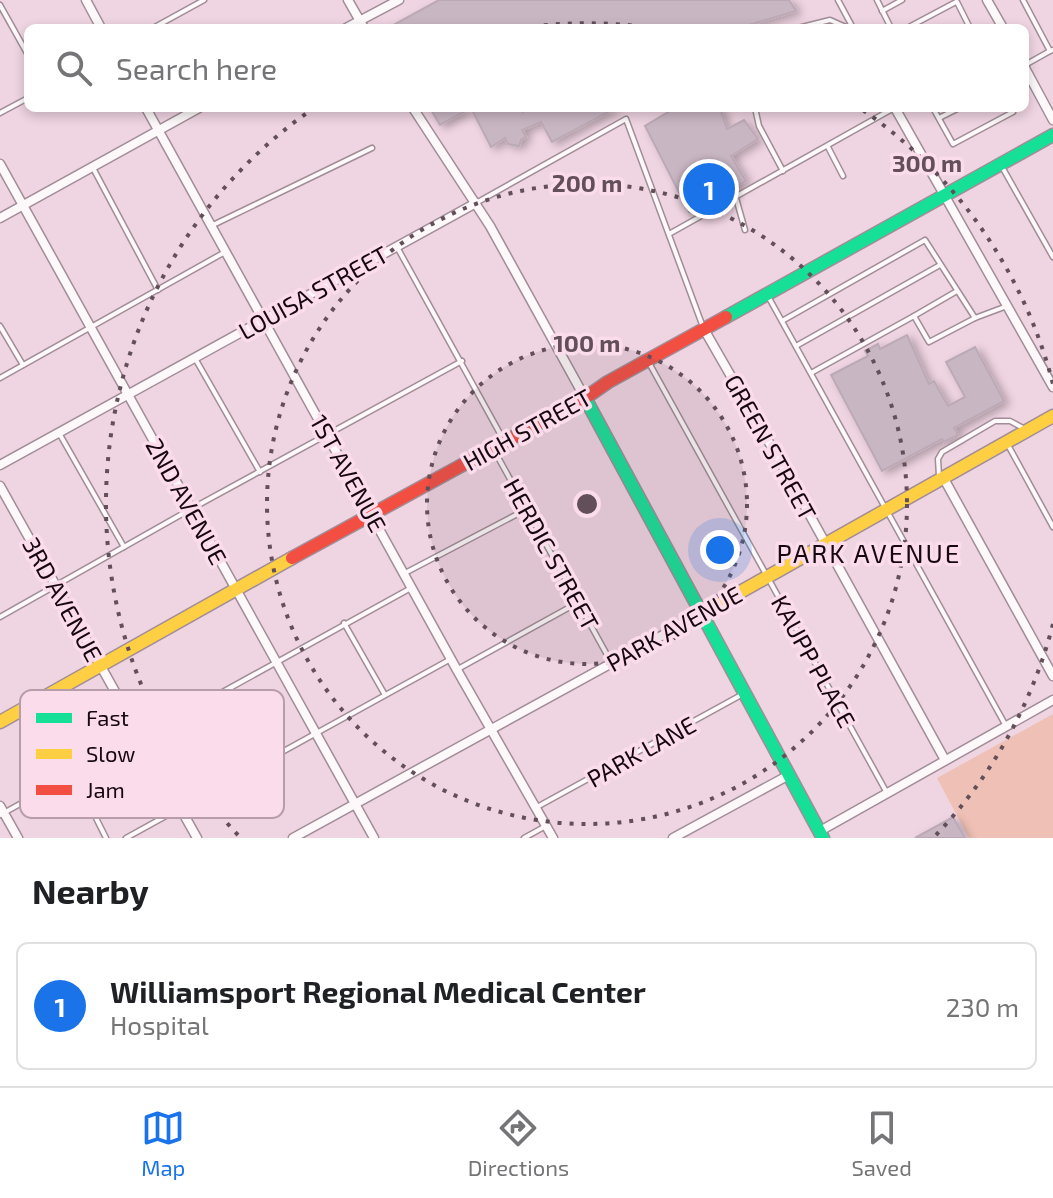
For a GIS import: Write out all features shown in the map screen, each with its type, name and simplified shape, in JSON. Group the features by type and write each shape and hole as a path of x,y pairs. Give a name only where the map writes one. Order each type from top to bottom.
{"main road":[{"name":"HIGH STREET","path":"57,690 1053,135"},
{"path":"585,398 821,835"},
{"name":"PARK AVENUE","path":"703,613 1053,416"},
{"name":"HIGH STREET","path":"0,722 20,711"}],"street":[{"path":"86,0 99,24"},
{"path":"348,0 361,24"},
{"path":"363,24 399,0"},
{"path":"987,0 1001,24"},
{"path":"1029,74 1053,120"},
{"name":"1ST AVENUE","path":"148,112 553,838"},
{"path":"0,218 192,112"},
{"path":"416,112 476,203 585,398"},
{"path":"896,112 1053,387"},
{"name":"2ND AVENUE","path":"0,164 374,838"},
{"name":"LOUISA STREET","path":"0,465 476,203"},
{"name":"GREEN STREET","path":"705,331 945,760"},
{"path":"941,479 1053,676"},
{"name":"3RD AVENUE","path":"0,486 114,690"},
{"name":"PARK AVENUE","path":"293,838 703,613"},
{"path":"821,835 887,793 1053,700"},
{"path":"673,838 789,775"},
{"path":"1,811 18,838"},
{"name":"3RD AVENUE","path":"185,818 197,838"}],"lane":[{"path":"160,24 204,0"},
{"path":"838,0 848,24"},
{"path":"877,0 889,24"},
{"path":"882,11 902,0"},
{"path":"1023,0 1052,50 1029,64"},
{"path":"914,24 956,1 968,24"},
{"path":"0,5 24,48"},
{"path":"814,24 830,20 840,24"},
{"path":"0,113 24,100"},
{"path":"756,112 759,126 783,171"},
{"path":"669,234 887,112"},
{"path":"935,112 953,144 1013,112"},
{"path":"939,118 951,112"},
{"name":"LOUISA STREET","path":"476,203 626,119"},
{"name":"GREEN STREET","path":"626,119 705,331"},
{"path":"827,146 843,176"},
{"path":"211,226 267,196 372,148"},
{"path":"1000,164 1053,257"},
{"path":"92,167 158,290"},
{"path":"736,198 745,230"},
{"path":"782,321 925,240 975,318"},
{"name":"HERDIC STREET","path":"396,245 462,361 527,509 611,662"},
{"path":"0,378 225,252"},
{"path":"796,346 941,265"},
{"path":"811,373 957,291"},
{"path":"768,296 1006,726"},
{"path":"914,316 929,342 975,318 1007,306"},
{"path":"0,326 23,365"},
{"path":"195,358 260,472"},
{"path":"0,617 462,361"},
{"name":"KAUPP PLACE","path":"648,361 887,793"},
{"path":"941,479 938,459 942,452 995,421 1010,421 1027,431"},
{"path":"59,433 124,547"},
{"path":"1007,442 1053,527"},
{"path":"404,573 527,509"},
{"path":"225,690 412,588"},
{"path":"457,670 579,602"},
{"path":"344,623 385,695"},
{"path":"284,752 451,659"},
{"name":"PARK LANE","path":"536,808 746,693"},
{"path":"1,811 20,801"},
{"path":"96,818 106,838"},
{"path":"126,838 163,818"},
{"path":"524,838 546,826"}],"shaded area":[{"path":"1053,714 1053,838 969,838 937,778"}],"building":[{"path":"439,0 789,0 796,11 752,24 395,24"},
{"path":"432,112 464,112 440,125"},
{"path":"473,112 608,112 552,142 541,122 522,130 526,137 519,146 508,144 505,138 491,147"},
{"path":"668,112 721,112 727,129 744,120 758,139 731,156 746,181 689,212 645,126"},
{"path":"907,335 929,384 934,381 948,406 965,397 946,362 975,347 1004,401 954,428 958,435 944,442 942,439 882,471 831,375 868,356 865,351 878,344 880,349"},
{"path":"953,817 965,838 915,838"}],"traffic: fast":[{"path":"726,317 1053,135"},
{"path":"585,398 823,838"}],"traffic: slow":[{"path":"703,613 1053,416"},
{"path":"57,690 292,558"},
{"path":"0,722 20,711"}],"traffic: jam":[{"path":"292,558 726,317"}],"place":[{"name":"Williamsport Regional Medical Center","path":"709,189"}],"district":[{"name":"PARK AVENUE","path":"869,552"}]}
